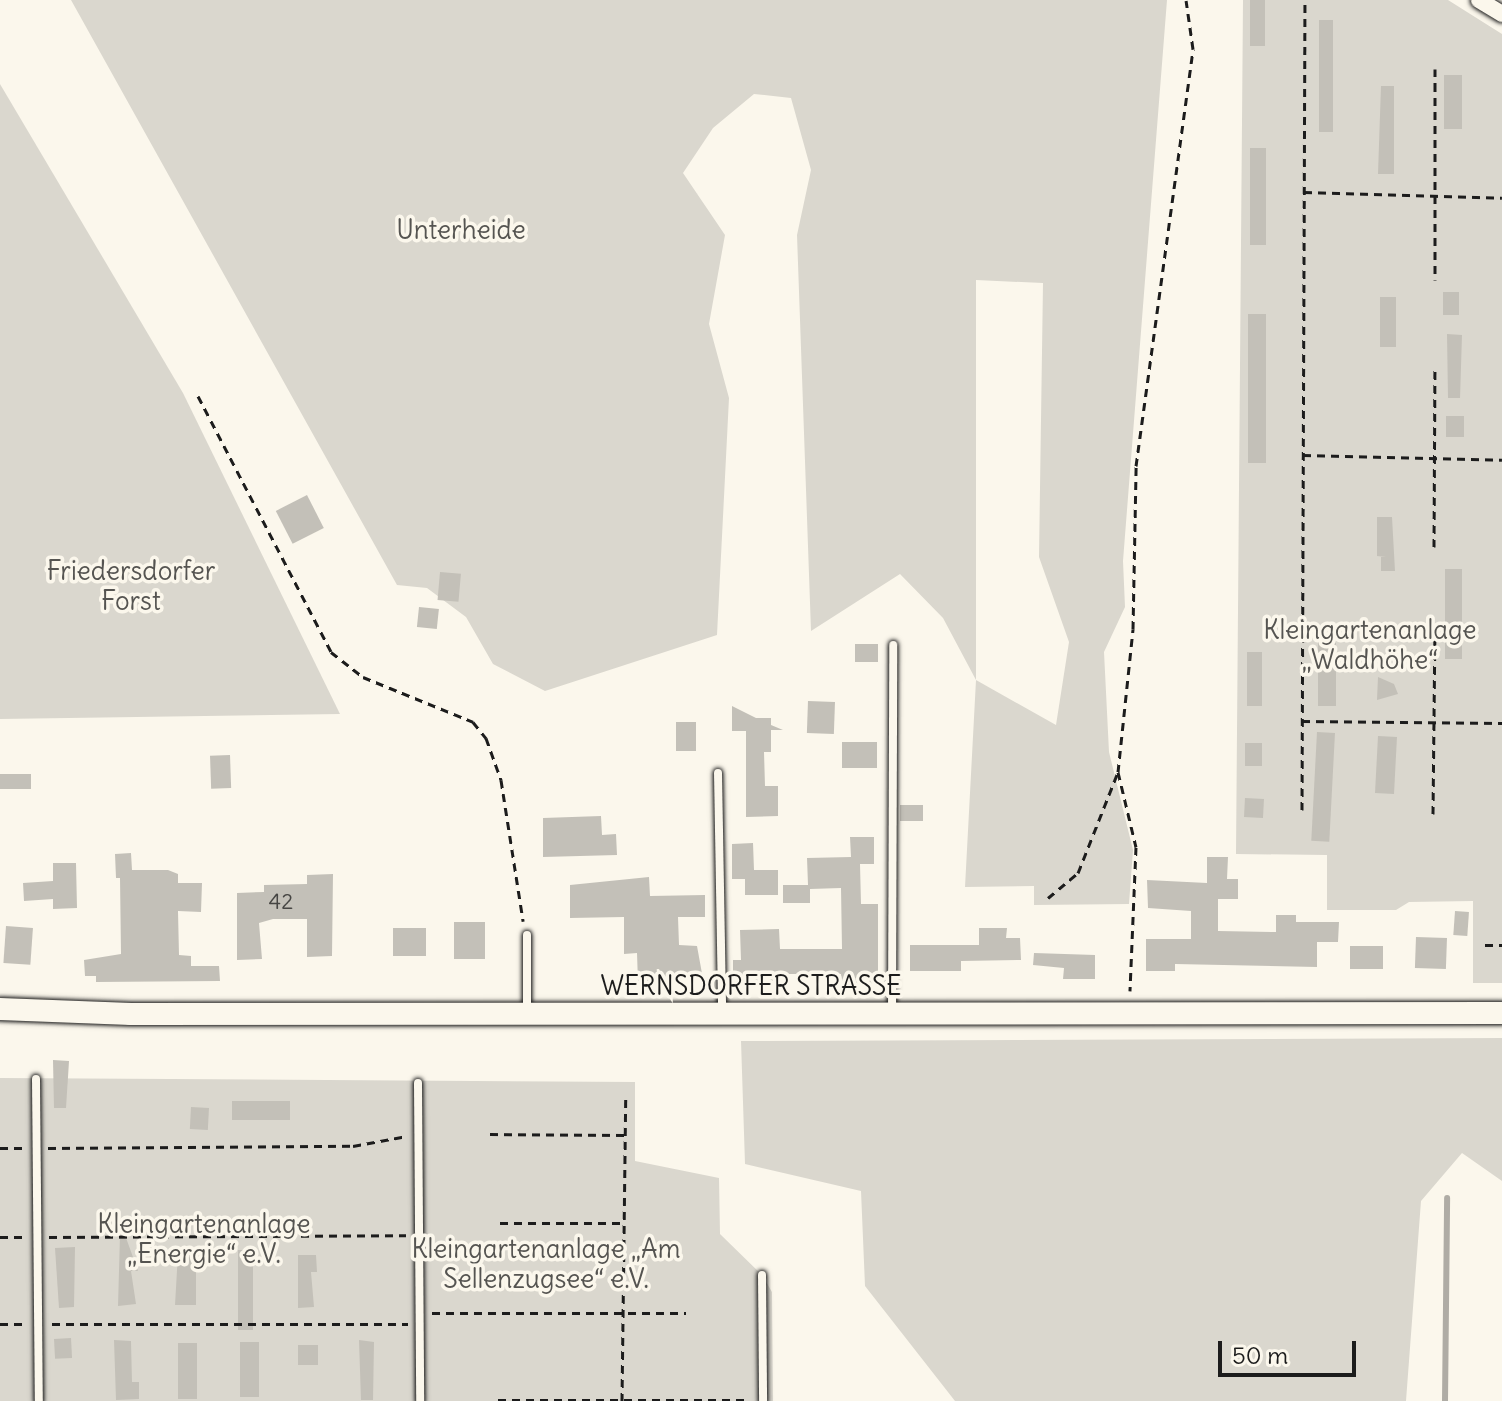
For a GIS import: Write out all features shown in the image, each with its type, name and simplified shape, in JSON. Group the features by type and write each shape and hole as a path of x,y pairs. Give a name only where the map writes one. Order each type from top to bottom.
{"main road":[{"name":"WERNSDORFER STRASSE","path":"0,1009 126,1014 1502,1013"}],"street":[{"path":"1479,0 1502,14"}],"lane":[{"path":"892,1014 893,645"},
{"path":"718,773 722,1014"},
{"path":"527,935 527,1013"},
{"path":"36,1079 39,1401"},
{"path":"418,1083 420,1401"},
{"path":"762,1275 762,1401"}],"path":[{"path":"1048,898 1078,873 1118,772 1133,629 1136,466 1193,49 1186,0"},
{"path":"1302,810 1305,0"},
{"path":"1435,69 1435,280"},
{"path":"1304,192 1502,198"},
{"path":"1434,547 1435,370"},
{"path":"198,396 331,652 363,677 473,722 486,738 501,780 527,935"},
{"path":"1303,455 1502,460"},
{"path":"1433,814 1435,634"},
{"path":"1302,721 1502,723"},
{"path":"1118,772 1136,847 1130,991"},
{"path":"1485,945 1502,945"},
{"path":"622,1400 626,1095"},
{"path":"0,1148 353,1146 417,1134"},
{"path":"490,1134 626,1135"},
{"path":"500,1223 625,1223"},
{"path":"0,1237 418,1234"},
{"path":"420,1313 686,1313"},
{"path":"0,1324 420,1324"},
{"path":"498,1400 762,1401"}],"green space":[{"name":"Unterheide","path":"71,0 1167,0 1123,561 1125,607 1104,652 1109,752 1133,850 1129,904 1034,905 1034,886 965,887 976,680 943,618 900,574 811,631 797,235 811,170 791,98 754,94 713,128 683,173 725,235 709,324 729,398 717,635 545,691 493,664 466,617 427,588 397,585","holes":["976,280 1043,283 1039,557 1069,642 1056,725 976,680"]},
{"name":"Kleingartenanlage „Waldhöhe“","path":"1243,0 1448,0 1502,34 1502,983 1473,983 1473,901 1409,902 1396,910 1327,910 1327,855 1236,854"},
{"name":"Friedersdorfer Forst","path":"0,84 183,393 340,714 0,719"},
{"path":"1502,1038 1502,1181 1462,1153 1421,1201 1406,1401 955,1401 865,1286 861,1191 745,1164 741,1041"},
{"path":"0,1078 635,1082 635,1161 719,1178 720,1234 762,1275 772,1292 773,1401 0,1401"}],"building":[{"path":"1250,0 1265,0 1265,46 1250,46"},
{"path":"1319,20 1333,20 1333,132 1319,132"},
{"path":"1444,75 1462,75 1462,129 1444,129"},
{"path":"1381,86 1394,86 1394,174 1378,174"},
{"path":"1250,148 1266,148 1266,245 1250,245"},
{"path":"1443,292 1459,292 1459,315 1443,315"},
{"path":"1380,297 1396,297 1396,347 1380,347"},
{"path":"1248,314 1266,314 1266,463 1248,463"},
{"path":"1447,334 1462,335 1460,398 1448,398"},
{"path":"1446,416 1464,416 1464,437 1446,437"},
{"path":"307,495 324,528 293,544 276,511"},
{"path":"1377,517 1392,517 1395,571 1381,571 1381,557 1386,557 1377,556"},
{"path":"1445,569 1462,569 1462,659 1445,659"},
{"path":"440,572 461,574 458,602 438,600"},
{"path":"419,607 439,609 437,629 417,627"},
{"path":"1318,641 1336,641 1336,706 1318,706"},
{"path":"855,644 878,644 878,662 855,662"},
{"path":"1247,652 1262,652 1262,706 1247,706"},
{"path":"1378,677 1394,684 1398,694 1377,700"},
{"path":"808,701 835,702 834,734 807,733"},
{"path":"732,706 756,718 771,718 771,725 783,730 771,730 771,752 764,752 765,786 778,786 778,816 746,817 746,731 732,731"},
{"path":"676,722 696,722 696,751 676,751"},
{"path":"1317,732 1335,733 1329,842 1311,841"},
{"path":"1378,736 1397,737 1394,794 1375,793"},
{"path":"842,742 877,742 877,768 842,768"},
{"path":"1245,743 1262,743 1262,766 1245,766"},
{"path":"230,755 231,788 211,789 210,756"},
{"path":"0,774 31,774 31,789 0,789"},
{"path":"1245,798 1264,799 1263,818 1244,817"},
{"path":"900,805 923,805 923,821 900,821"},
{"path":"601,816 602,835 616,834 617,855 543,857 543,818"},
{"path":"850,837 874,837 874,864 860,864 861,904 878,904 878,984 842,984 841,974 786,974 775,977 775,982 740,984 740,978 733,978 733,960 741,960 740,930 779,929 780,949 842,949 841,888 810,889 810,903 783,903 783,885 808,885 807,858 851,857"},
{"path":"753,843 754,870 778,870 778,895 745,895 745,879 732,879 732,844"},
{"path":"131,853 132,870 168,870 178,874 178,883 202,883 201,912 178,911 179,955 191,956 191,966 219,966 220,981 96,982 96,976 85,976 84,960 121,954 120,878 116,878 115,854"},
{"path":"1207,857 1228,857 1227,879 1238,879 1238,899 1218,899 1218,931 1276,932 1276,915 1296,915 1296,922 1339,922 1338,942 1317,942 1317,967 1175,964 1175,971 1146,971 1146,939 1191,939 1191,911 1148,908 1147,880 1207,883"},
{"path":"53,863 76,863 77,908 53,909 53,899 24,901 23,883 53,881"},
{"path":"333,874 332,956 307,957 307,919 273,919 259,923 262,959 237,960 237,893 264,892 264,885 307,884 307,875"},
{"path":"649,877 650,896 705,895 705,917 678,917 679,945 697,946 703,979 638,983 637,953 624,954 624,917 570,918 570,885"},
{"path":"1455,911 1469,912 1467,936 1453,935"},
{"path":"454,922 485,922 485,959 454,959"},
{"path":"6,926 33,928 30,965 3,963"},
{"path":"393,928 426,928 426,956 393,956"},
{"path":"979,928 1007,928 1006,938 1020,938 1021,960 961,961 961,971 910,971 910,945 979,945"},
{"path":"1416,937 1447,938 1446,969 1415,968"},
{"path":"1350,946 1383,946 1383,969 1350,969"},
{"path":"1034,953 1095,955 1095,979 1063,979 1064,968 1033,965"},
{"path":"53,1060 69,1061 66,1108 54,1108"},
{"path":"232,1101 290,1101 290,1120 232,1120"},
{"path":"191,1107 209,1108 208,1130 190,1129"},
{"path":"120,1235 125,1235 138,1271 131,1271 136,1304 118,1306"},
{"path":"75,1247 74,1307 59,1308 55,1248"},
{"path":"238,1250 253,1250 253,1330 238,1330"},
{"path":"205,1252 203,1271 196,1271 196,1305 175,1305 178,1253"},
{"path":"298,1255 316,1255 317,1272 311,1272 314,1307 298,1308"},
{"path":"71,1338 72,1358 55,1359 54,1339"},
{"path":"114,1340 131,1341 132,1382 139,1382 139,1399 116,1400"},
{"path":"359,1340 374,1342 373,1400 361,1400"},
{"path":"240,1342 259,1342 259,1397 240,1397"},
{"path":"178,1343 197,1343 197,1399 178,1399"},
{"path":"298,1345 318,1345 318,1365 298,1365"}],"waterway":[{"path":"1445,1401 1447,1198"}],"park label":[{"name":"Kleingartenanlage „Energie“ e.V.","path":"204,1239"},
{"name":"Kleingartenanlage „Am Sellenzugsee“ e.V.","path":"546,1264"}]}
